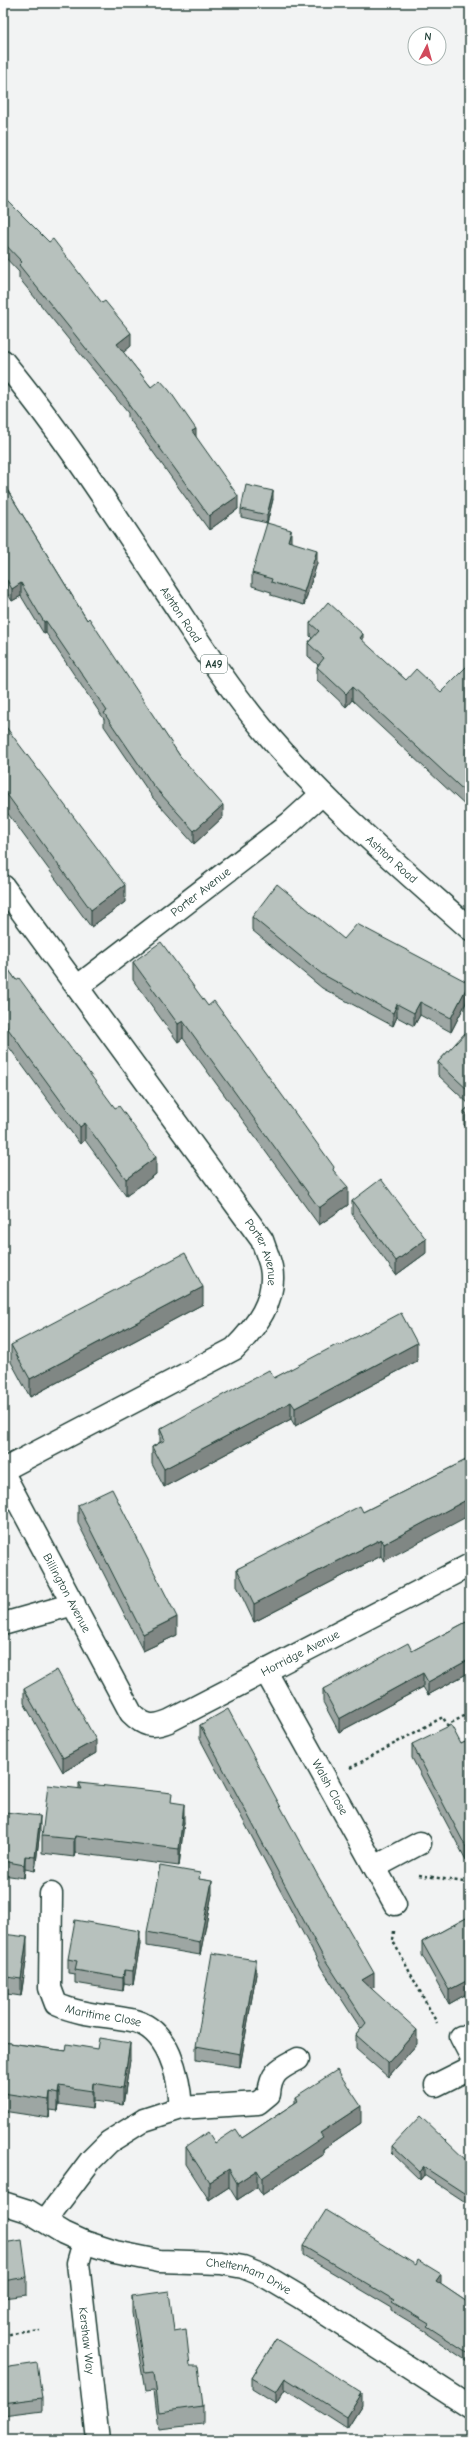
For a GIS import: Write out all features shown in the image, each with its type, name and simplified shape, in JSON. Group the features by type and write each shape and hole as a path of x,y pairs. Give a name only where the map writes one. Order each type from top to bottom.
{"street":[{"name":"Ashton Road","path":"3,361 93,480 217,669 262,728 322,794 379,849 470,929"},
{"name":"Porter Avenue","path":"78,987 290,823 322,794"},
{"name":"Porter Avenue","path":"3,886 262,1240 271,1267 272,1287 268,1303 254,1328 234,1349 3,1472"},
{"name":"Billington Avenue","path":"3,1472 131,1713"},
{"name":"Horridge Avenue","path":"131,1713 140,1722 148,1726 160,1725 470,1565"},
{"path":"3,1624 74,1604"},
{"name":"Walsh Close","path":"266,1670 395,1904"},
{"path":"375,1868 420,1843"},
{"name":"Maritime Close","path":"51,1894 50,1988 56,2004 71,2011 133,2020 155,2033 171,2056 179,2082 181,2108"},
{"path":"45,2221 91,2160 109,2142 144,2120 181,2108 258,2103 268,2094 270,2081 278,2070 298,2059"},
{"path":"436,2085 470,2068"},
{"name":"Cheltenham Drive","path":"3,2203 28,2211 64,2233 84,2242 115,2252 158,2261 221,2263 243,2268 263,2275 300,2297 470,2407"},
{"name":"Kershaw Way","path":"84,2242 78,2263 98,2440"}],"path":[{"path":"326,1780 443,1717 447,1725 470,1713"},
{"path":"375,1868 470,1883"},
{"path":"395,1904 393,1941 448,2043 465,2045"},
{"path":"3,2335 40,2330"}],"building":[{"path":"3,196 49,242 53,239 102,303 105,301 131,333 117,344 151,387 160,380 169,390 196,429 192,431 238,496 209,516 128,404 129,402 19,265 22,262 3,242"},
{"path":"3,483 87,620 89,618 180,756 223,805 194,831 153,785 104,713 107,711 46,621 44,622 21,583 12,589 7,580 3,583"},
{"path":"246,485 273,491 267,515 241,509"},
{"path":"267,523 291,530 288,541 317,550 304,592 271,582 272,579 252,573"},
{"path":"328,602 363,634 360,638 406,680 416,669 441,692 470,663 470,796 352,687 346,694 317,667 324,658 308,643 319,631 310,623"},
{"path":"3,723 125,885 91,910 3,789"},
{"path":"277,884 344,939 357,924 469,983 451,1018 420,1002 414,1013 397,1004 393,1013 322,974 252,917"},
{"path":"161,942 208,1006 214,1001 334,1167 333,1170 348,1187 319,1208 183,1021 178,1024 133,962"},
{"path":"3,962 16,980 19,978 115,1108 119,1106 156,1157 126,1179 85,1123 80,1127 3,1022"},
{"path":"470,1028 470,1092 438,1062"},
{"path":"470,1106 470,1118 464,1111"},
{"path":"381,1179 426,1239 396,1261 352,1201"},
{"path":"185,1253 203,1287 30,1379 11,1345"},
{"path":"401,1313 417,1343 295,1408 291,1402 164,1469 152,1447 165,1440 160,1429 269,1370 274,1378"},
{"path":"470,1458 470,1498 384,1544 381,1539 254,1604 237,1569 360,1506 363,1512"},
{"path":"112,1489 177,1617 143,1634 78,1505"},
{"path":"470,1620 470,1659 428,1682 423,1673 339,1719 323,1689 408,1643 412,1651"},
{"path":"57,1670 96,1740 63,1758 24,1689"},
{"path":"228,1709 318,1876 374,1973 362,1980 417,2030 388,2063 356,2035 366,2023 322,1955 200,1725"},
{"path":"451,1725 461,1744 470,1740 470,1845 466,1847 412,1744"},
{"path":"79,1783 172,1793 171,1802 184,1804 179,1849 75,1836 74,1839 42,1836 48,1785 82,1789"},
{"path":"5,1812 40,1816 35,1857 25,1856 24,1865 3,1861 3,1816 5,1816"},
{"path":"160,1866 200,1873 199,1879 212,1881 200,1942 147,1932"},
{"path":"470,1916 470,1979 449,1990 422,1942"},
{"path":"75,1920 140,1931 133,1971 124,1970 123,1978 75,1970 77,1961 68,1959"},
{"path":"3,1934 27,1937 21,1979 7,1977 5,1985 3,1985"},
{"path":"212,1953 256,1960 240,2054 196,2046"},
{"path":"99,2038 130,2043 123,2088 93,2083 92,2091 59,2086 58,2094 50,2092 49,2100 3,2093 3,2042 66,2051 67,2044 97,2049"},
{"path":"337,2070 361,2106 320,2133 323,2137 262,2178 257,2170 237,2183 229,2169 209,2182 186,2147 208,2132 215,2143 236,2129 242,2138 298,2101 295,2097"},
{"path":"420,2116 469,2163 470,2160 470,2197 424,2167 420,2172 392,2146"},
{"path":"326,2210 416,2265 418,2260 441,2274 436,2281 470,2304 470,2354 427,2326 429,2324 392,2302 394,2300 303,2246"},
{"path":"22,2240 27,2277 3,2281 3,2243"},
{"path":"169,2291 174,2331 186,2329 190,2366 198,2366 203,2406 159,2412 154,2372 145,2373 132,2296"},
{"path":"276,2339 362,2393 347,2417 285,2378 276,2392 252,2378"},
{"path":"37,2363 42,2398 3,2403 3,2368"}]}
